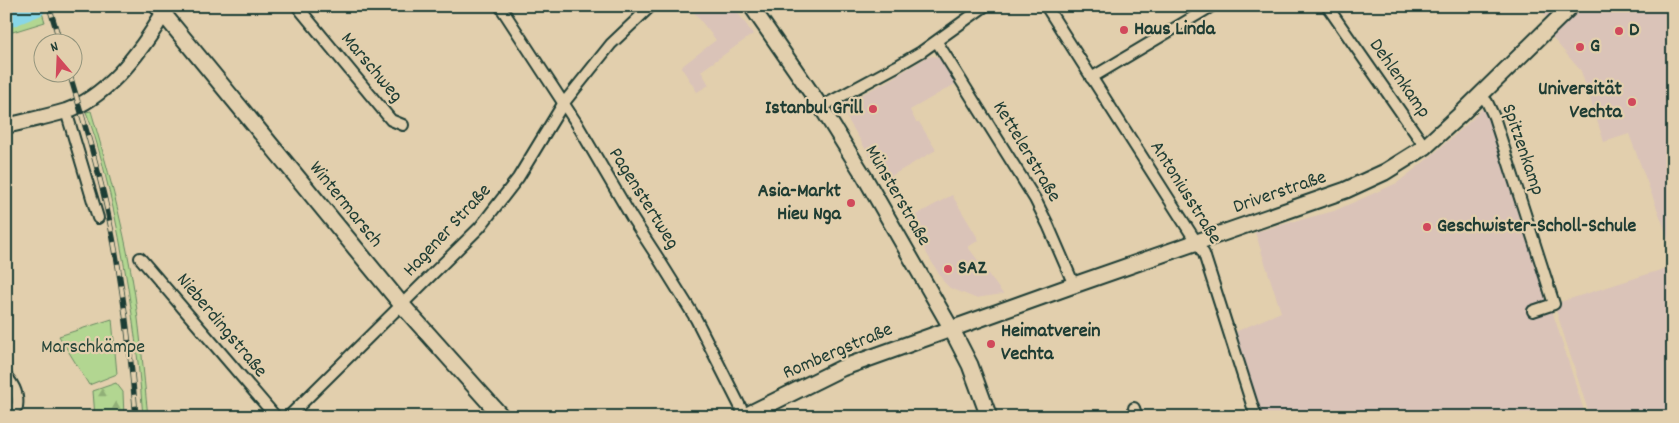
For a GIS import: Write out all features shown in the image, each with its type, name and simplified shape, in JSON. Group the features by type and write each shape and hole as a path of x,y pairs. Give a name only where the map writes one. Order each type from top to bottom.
{"main road":[{"name":"Driverstraße","path":"951,328 1346,190 1385,172 1425,147 1570,6"},
{"name":"Wintermarsch","path":"162,9 402,306 502,417"},
{"name":"Rombergstraße","path":"744,416 842,368 951,328"},
{"name":"Münsterstraße","path":"951,328 970,365 989,417"}],"street":[{"name":"Marschweg","path":"297,6 391,120 403,125"},
{"name":"Pagenstertweg","path":"500,6 577,124 632,218 696,319 744,416"},
{"name":"Hagener Straße","path":"288,417 480,227 499,204 535,151 563,104 611,44 651,6"},
{"name":"Münsterstraße","path":"751,6 821,107 864,176 951,328"},
{"path":"821,107 898,66 938,42 985,6"},
{"name":"Antoniusstraße","path":"1046,6 1198,242 1204,254 1256,417"},
{"path":"1091,78 1212,6"},
{"name":"Dehlenkamp","path":"1328,6 1425,147"},
{"path":"6,126 66,111 90,99 119,74 143,47 162,9"},
{"name":"Kettelerstraße","path":"938,42 1035,199 1074,285"},
{"name":"Spitzenkamp","path":"1480,95 1487,102 1494,117 1554,304 1533,311"},
{"path":"66,111 98,218"},
{"name":"Nieberdingstraße","path":"140,258 276,417"},
{"path":"6,376 14,385 19,399 17,407 6,412"}],"shaded area":[{"path":"689,6 733,6 753,34 701,71 709,85 697,92 681,67 716,40"},
{"name":"Universität Vechta","path":"1538,6 1673,6 1673,251 1629,134 1604,142 1581,71 1551,36 1557,30"},
{"path":"927,57 939,57 943,61 957,83 910,110 916,122 919,122 936,150 884,180 841,105 886,82"},
{"path":"1482,109 1486,110 1493,125 1586,417 1262,417 1235,332 1281,312 1255,232 1334,211 1397,183 1430,157"},
{"path":"952,195 979,240 968,247 1003,294 975,298 950,288 943,281 907,220"},
{"path":"1673,266 1673,417 1590,417 1554,304"}],"green space":[{"path":"6,6 40,6 45,22 6,34"},
{"path":"91,111 114,193 132,277 148,417 143,417 132,314 114,212 91,124 86,112"},
{"name":"Marschkämpe","path":"112,319 117,374 89,385 59,336"},
{"path":"116,383 123,392 124,417 95,417 93,391"}],"waterway":[{"path":"6,18 36,6"}],"railway":[{"path":"49,6 57,32"},
{"path":"72,82 88,134 112,232 126,324 136,417"}],"place":[{"name":"Haus Linda","path":"1124,30"},
{"name":"D","path":"1619,31"},
{"name":"G","path":"1580,47"},
{"name":"Universität Vechta","path":"1632,102"},
{"name":"Istanbul Grill","path":"873,109"},
{"name":"Asia-Markt Hieu Nga","path":"851,203"},
{"name":"Geschwister-Scholl-Schule","path":"1427,227"},
{"name":"SAZ","path":"948,269"},
{"name":"Heimatverein Vechta","path":"991,344"}]}
